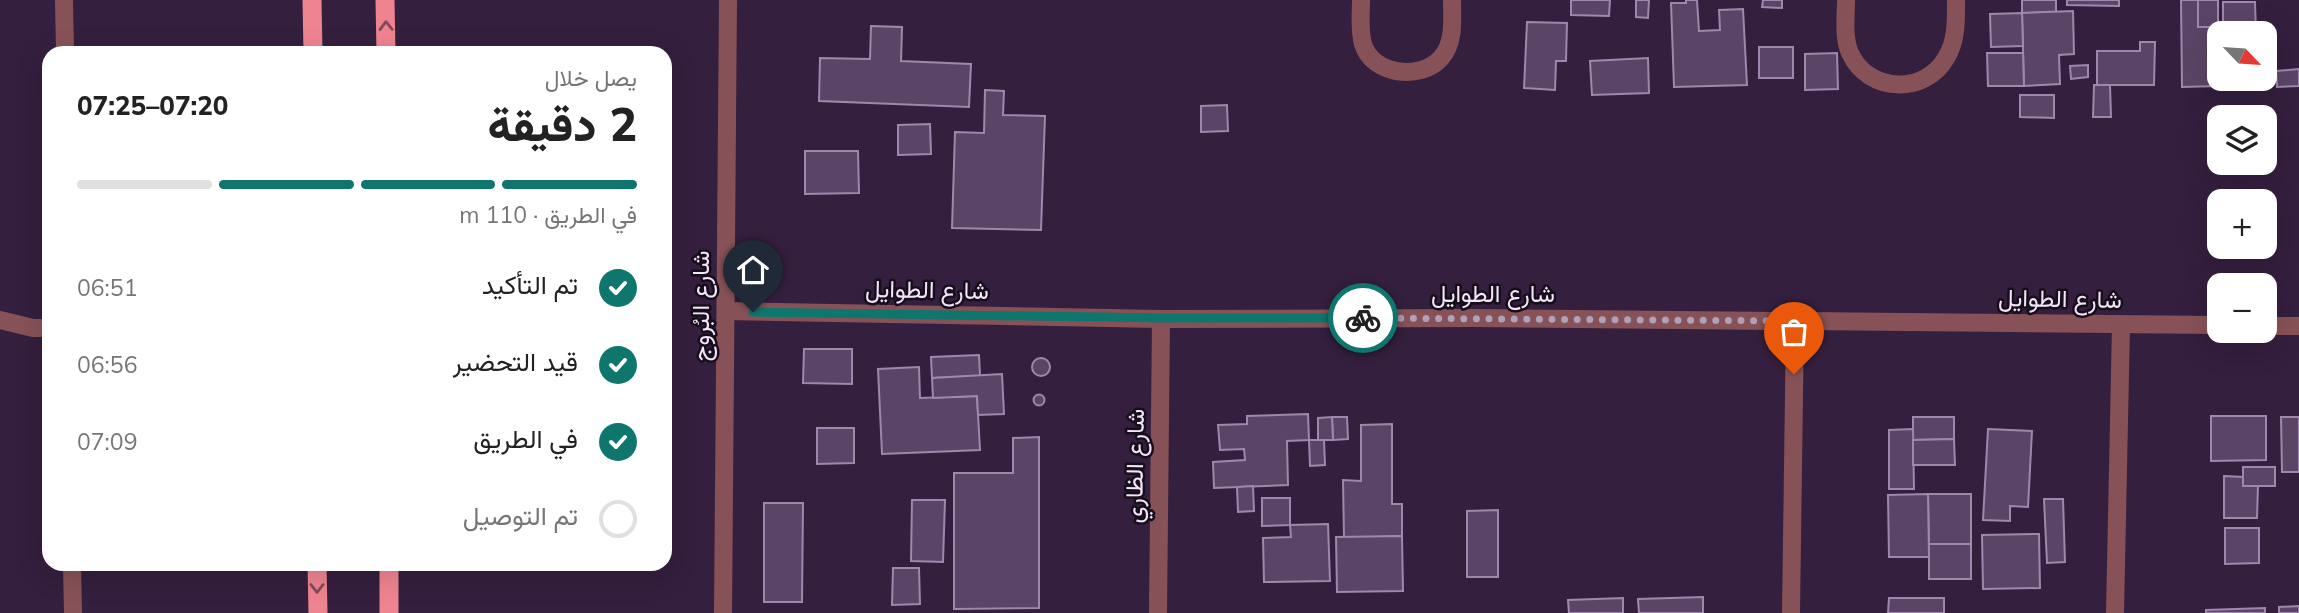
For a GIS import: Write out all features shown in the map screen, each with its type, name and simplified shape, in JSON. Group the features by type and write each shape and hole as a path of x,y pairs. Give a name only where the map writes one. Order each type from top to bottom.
{"highway":[{"path":"312,0 313,46"},
{"path":"385,0 386,46"},
{"path":"317,571 318,613"},
{"path":"389,571 389,613"}],"street":[{"path":"64,0 65,46"},
{"name":"شارع البُروج","path":"723,613 728,0"},
{"path":"1361,0 1361,30 1368,55 1385,69 1420,71 1442,58 1449,46 1452,0"},
{"path":"1846,0 1845,38 1850,54 1860,68 1873,78 1889,85 1906,85 1937,71 1947,57 1956,25 1956,0"},
{"name":"شارع الطوايل","path":"726,311 1161,318 1471,318 2207,326"},
{"name":"شارع الظاري","path":"1158,613 1161,318"},
{"path":"0,320 42,328"},
{"path":"1791,613 1795,321"},
{"path":"2115,613 2121,325"},
{"path":"2277,326 2299,326"},
{"path":"72,571 73,613"}],"building":[{"path":"1571,0 1610,0 1609,16 1571,15"},
{"path":"1636,0 1649,0 1648,18 1636,17"},
{"path":"1686,0 1697,0 1699,31 1720,30 1719,10 1743,9 1747,85 1674,87 1671,3 1686,3"},
{"path":"1763,0 1782,0 1782,8 1762,7"},
{"path":"2022,0 2056,0 2056,12 2022,13"},
{"path":"2067,0 2119,0 2119,6 2067,5"},
{"path":"2181,0 2198,0 2198,27 2207,27 2207,86 2182,87"},
{"path":"2198,0 2218,0 2218,21 2207,21 2207,27 2198,27"},
{"path":"2223,2 2255,2 2256,21 2223,21"},
{"path":"2073,11 2074,54 2059,55 2060,84 2024,86 2022,13"},
{"path":"2022,13 2023,46 1991,47 1990,14"},
{"path":"1527,22 1567,23 1566,61 1556,61 1555,90 1524,88"},
{"path":"871,26 902,27 901,61 971,64 969,107 819,101 820,58 870,59"},
{"path":"2140,42 2155,42 2154,85 2097,85 2097,51 2140,51"},
{"path":"1759,47 1793,47 1793,78 1759,78"},
{"path":"1837,53 1838,89 1805,90 1805,54"},
{"path":"1987,53 2023,53 2024,86 1988,86"},
{"path":"1648,58 1649,93 1592,95 1590,61"},
{"path":"2088,65 2088,77 2071,79 2070,66"},
{"path":"2299,69 2299,86 2277,87 2277,71"},
{"path":"2094,85 2110,85 2111,117 2093,117"},
{"path":"985,90 1004,91 1003,115 1045,116 1041,230 952,228 955,132 984,133"},
{"path":"2020,95 2054,95 2054,118 2020,117"},
{"path":"1227,105 1228,131 1201,132 1201,106"},
{"path":"930,124 931,154 898,155 898,125"},
{"path":"805,151 858,151 859,193 805,194"},
{"path":"804,349 852,349 852,384 803,383"},
{"path":"979,355 980,376 932,378 931,357"},
{"path":"1041,358 1047,361 1050,367 1047,373 1041,376 1035,373 1032,367 1035,361"},
{"path":"919,367 920,398 977,396 980,450 882,454 878,369"},
{"path":"1002,374 1004,414 978,415 977,396 933,398 932,378"},
{"path":"1039,394 1045,400 1039,406 1033,400"},
{"path":"1308,414 1309,440 1287,441 1288,485 1214,488 1213,462 1245,460 1244,449 1220,450 1218,425 1247,424 1247,416"},
{"path":"2211,416 2266,416 2266,460 2211,461"},
{"path":"1332,417 1347,417 1348,439 1333,440"},
{"path":"1332,417 1333,440 1318,440 1318,418"},
{"path":"1913,417 1954,417 1954,439 1913,440"},
{"path":"2281,417 2299,417 2299,472 2282,472"},
{"path":"1392,424 1392,504 1402,504 1402,536 1344,538 1343,480 1361,481 1361,425"},
{"path":"817,428 854,428 854,463 817,464"},
{"path":"1913,429 1914,489 1889,489 1889,430"},
{"path":"1988,429 2032,431 2028,507 2010,506 2010,521 1983,520"},
{"path":"1039,437 1039,608 954,609 954,473 1013,473 1013,438"},
{"path":"1954,439 1955,465 1913,465 1913,440"},
{"path":"1309,440 1324,440 1325,465 1310,466"},
{"path":"2243,467 2275,467 2275,486 2243,486"},
{"path":"2224,476 2243,477 2243,486 2258,486 2257,518 2224,518"},
{"path":"1253,486 1254,511 1238,512 1237,487"},
{"path":"1928,494 1971,494 1971,544 1929,544"},
{"path":"1928,494 1929,557 1889,557 1888,495"},
{"path":"1262,498 1290,498 1290,525 1262,526"},
{"path":"2044,499 2063,499 2065,562 2047,563"},
{"path":"912,500 945,500 943,562 911,561"},
{"path":"764,503 803,503 802,602 764,602"},
{"path":"1498,510 1498,577 1467,577 1467,511"},
{"path":"1328,524 1330,581 1264,582 1263,538 1291,537 1290,525"},
{"path":"2225,528 2259,528 2259,563 2225,564"},
{"path":"2039,534 2040,588 1983,589 1982,535"},
{"path":"1402,536 1403,591 1337,592 1336,537"},
{"path":"1929,544 1971,544 1971,579 1929,579"},
{"path":"893,568 919,568 920,604 892,605"},
{"path":"1703,597 1703,613 1639,613 1638,599"},
{"path":"1623,598 1623,613 1569,613 1568,600"},
{"path":"1889,598 1944,598 1944,613 1888,613"},
{"path":"2299,606 2299,613 2279,613 2279,607"},
{"path":"2265,608 2265,613 2206,613 2206,610"}],"way so far":[{"path":"1363,318 1795,321 1794,374"}],"route":[{"path":"753,312 1363,318"}]}
